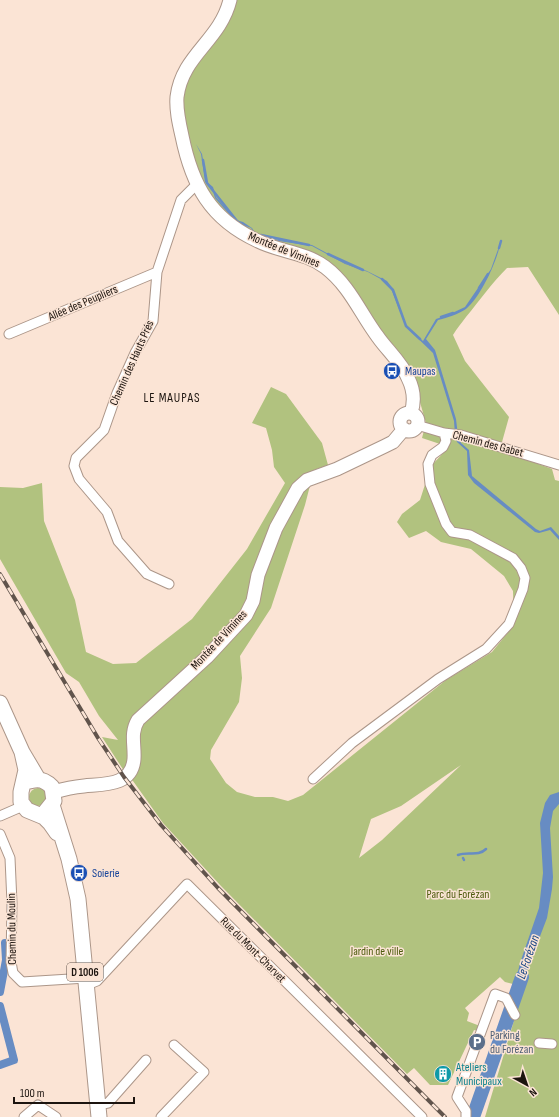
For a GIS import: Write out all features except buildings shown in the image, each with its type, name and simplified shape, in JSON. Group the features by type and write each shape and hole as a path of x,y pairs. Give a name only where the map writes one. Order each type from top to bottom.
{"main road":[{"path":"0,703 22,752 38,779"},
{"path":"22,752 26,770 20,797 29,810 45,812 53,799 48,783 38,779 30,781 23,787"},
{"name":"D 1006","path":"53,799 76,892 98,1111"},
{"name":"D 1006","path":"29,810 50,823 63,842"}],"street":[{"name":"Montée de Vimines","path":"53,799 83,786 109,785 128,774 133,766 133,730 138,720 207,656 246,615 253,601 258,575 276,528 298,488 307,480 337,469 386,446 404,429 401,424 401,419 404,414 414,419 414,396 408,377 377,336 346,287 325,267 315,261 258,242 233,227 210,205 196,185 186,156 177,114 178,91 184,72 221,24 230,0"},
{"name":"Chemin des Hauts Prés","path":"169,584 147,574 118,541 107,512 79,479 74,466 76,458 104,430 117,393 135,353 153,321 157,272 180,200 196,185"},
{"name":"Allée des Peupliers","path":"9,334 157,272"},
{"name":"Chemin des Gabet","path":"414,419 452,433 559,465"},
{"path":"313,779 352,743 438,679 486,649 509,624 523,589 525,578 521,568 513,558 470,536 452,532 446,524 430,484 428,464 432,455 442,447 452,433"},
{"path":"0,816 29,810"},
{"name":"Chemin du Moulin","path":"0,834 10,858 12,903 11,962 13,974 22,982 86,981"},
{"name":"Rue du Mont-Charvet","path":"86,981 97,981 187,884 422,1117"},
{"path":"466,1117 466,1111 457,1097 495,994 506,998 515,1015"},
{"path":"540,1043 552,1044"},
{"path":"161,1117 204,1072 174,1044"},
{"path":"98,1111 108,1103 146,1060"},
{"path":"24,1117 38,1105 56,1117"}],"green space":[{"path":"234,0 559,0 559,315 528,267 507,268 486,292 453,335 465,361 509,417 502,442 503,451 552,469 555,480 559,481 559,1117 485,1117 519,1004 511,991 513,984 505,982 500,977 465,1008 469,1013 467,1021 480,1026 478,1031 474,1030 448,1085 430,1085 414,1068 407,1074 221,886 163,823 133,781 126,774 102,737 118,740 99,716 79,682 66,673 0,559 0,487 23,488 42,483 44,521 75,600 86,652 113,664 136,663 192,619 247,549 285,483 274,467 272,450 266,428 252,423 271,387 286,394 322,443 328,465 314,470 305,505 271,608 240,656 242,678 239,702 211,750 210,759 226,783 237,792 255,797 273,797 288,801 303,795 446,680 492,652 514,625 513,591 504,576 471,549 441,542 426,531 409,538 397,522 402,514 420,500 431,466 449,447 422,438 426,423 413,378 330,266 265,245 214,207 184,148 182,84","holes":["461,765 382,840 359,858 371,819 401,806"]},
{"path":"34,788 42,788 47,793 45,804 42,806 34,806 29,801 29,793"}],"water":[{"path":"196,144 202,154 207,182 213,187 216,197 236,220 243,222 252,228 256,234 273,239 312,245 347,264 367,271 387,281 393,289 406,325 423,341 436,319 465,307 491,269 501,241 496,258 488,277 472,303 460,313 438,320 426,339 435,350 456,419 458,436 461,443 469,450 472,476 536,529 540,531 551,527 559,536 559,540 550,530 539,533 535,532 474,483 468,475 467,451 457,442 454,421 433,353 406,327 392,291 386,282 368,272 345,264 312,246 272,240 256,235 251,228 236,222 215,198 212,188 205,182 201,154"},
{"path":"559,792 559,804 553,811 550,828 553,877 547,918 525,973 519,996 513,993 520,963 539,908 543,873 540,823 545,803 550,795"}],"waterway":[{"path":"203,160 207,183 237,221 248,229"},
{"path":"261,235 309,245"},
{"path":"499,248 501,241"},
{"path":"328,254 363,270"},
{"path":"479,288 488,274"},
{"path":"382,279 393,290 406,326 420,339"},
{"path":"441,317 453,313"},
{"path":"458,855 480,853 486,849"},
{"path":"0,992 6,960 5,943"},
{"name":"Le Forézan","path":"473,1117 522,977"},
{"path":"0,1006 14,1060 0,1065"}],"railway":[{"path":"0,574 98,738 124,777 161,825 218,888 445,1117"}],"place":[{"name":"Maupas","path":"392,371"},
{"name":"Soierie","path":"79,873"},
{"name":"Parking du Forézan","path":"477,1042"},
{"name":"Ateliers Municipaux","path":"443,1074"}],"district":[{"name":"LE MAUPAS","path":"172,398"}],"park label":[{"name":"Parc du Forézan","path":"458,894"},
{"name":"Jardin de ville","path":"377,951"}]}
